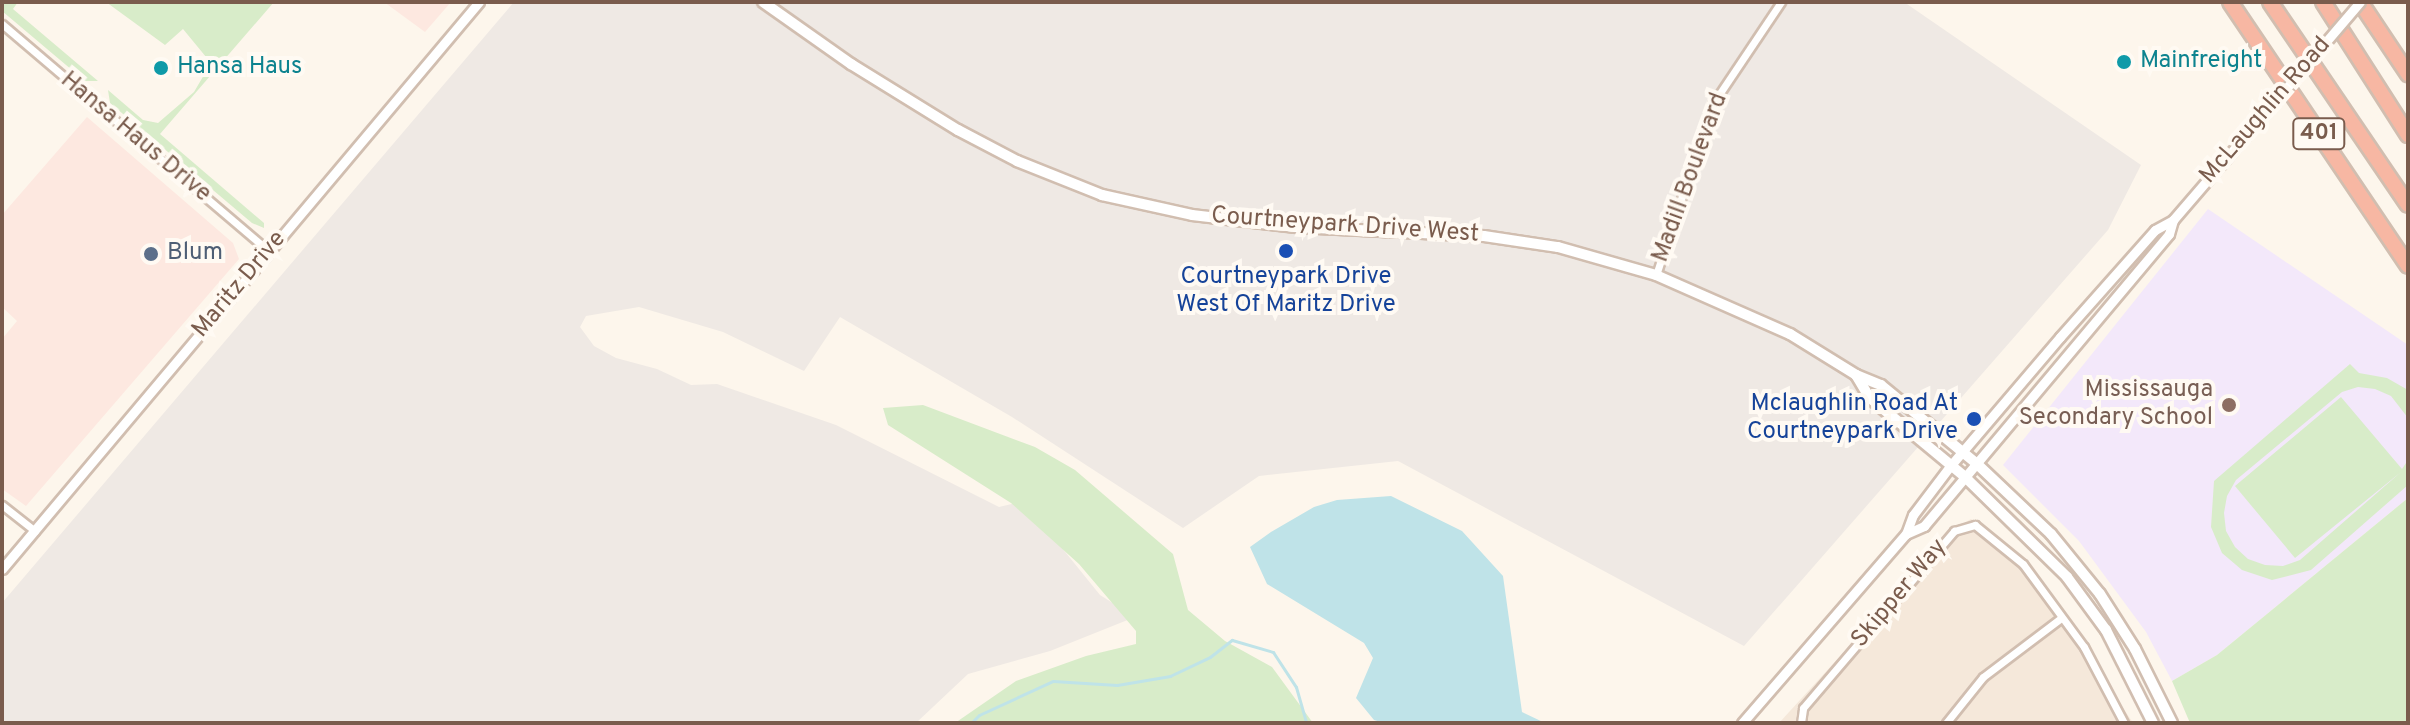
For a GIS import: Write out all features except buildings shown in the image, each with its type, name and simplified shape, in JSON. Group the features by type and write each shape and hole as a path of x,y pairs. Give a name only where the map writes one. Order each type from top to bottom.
{"highway":[{"name":"401","path":"2230,2 2408,266"},
{"name":"401","path":"2270,2 2408,205"},
{"path":"2323,2 2408,135"},
{"path":"2360,2 2408,74"}],"main road":[{"name":"Courtneypark Drive West","path":"763,2 860,70 958,130 1017,161 1102,195 1192,215 1295,227 1484,236 1558,247 1656,275 1790,334 1856,375 1881,385 1976,463 2051,534 2100,594 2162,698 2172,723"},
{"name":"Courtneypark Drive West","path":"1856,375 1870,398 1965,477 2067,577 2106,630 2153,723"},
{"path":"2145,705 2162,698"}],"street":[{"name":"Maritz Drive","path":"2,569 479,2"},
{"name":"Madill Boulevard","path":"1656,275 1712,105 1781,2"},
{"name":"McLaughlin Road","path":"1742,723 1906,534 1913,515 1962,452 2155,230 2173,220 2360,2"},
{"name":"Hansa Haus Drive","path":"2,24 269,251"},
{"name":"McLaughlin Road","path":"1906,534 1924,526 2169,234 2173,220"},
{"path":"2,505 35,531"},
{"name":"Skipper Way","path":"1801,723 1803,708 1954,531 1975,525 2023,564 2084,647 2124,723"},
{"path":"1946,723 1983,677 2061,618"}],"shaded area":[{"path":"384,2 451,2 425,32"},
{"path":"514,2 1904,2 2141,165 2108,230 1744,646 1398,461 1259,476 1183,528 1012,417 840,317 804,371 723,332 639,307 586,316 580,327 594,346 616,358 657,369 691,385 717,384 836,425 999,507 1024,501 1100,595 1135,617 1050,651 968,674 916,723 2,723 2,603"},
{"path":"87,117 233,243 239,259 26,506 2,489 2,339 17,321 2,307 2,215"},
{"name":"Mississauga Secondary School","path":"2208,209 2408,345 2408,498 2217,655 2172,681 2146,632 2079,541 2003,465"},
{"path":"1971,519 2033,572 2133,723 1779,723 1959,526"}],"green space":[{"path":"2,2 18,2 13,9 98,81 85,81 2,11"},
{"path":"106,2 274,2 160,134 264,223 264,228 252,223 110,103 108,90 143,120 158,123 194,92 211,63 183,29 165,45"},
{"path":"2350,364 2359,373 2387,378 2408,390 2408,418 2391,396 2375,389 2358,387 2342,392 2236,480 2227,496 2224,513 2226,531 2235,547 2248,559 2265,565 2283,566 2300,560 2401,472 2295,558 2235,486 2341,397 2402,469 2408,460 2408,485 2311,570 2272,580 2242,570 2222,553 2211,527 2214,481"},
{"path":"923,405 1035,447 1075,470 1173,554 1188,610 1225,641 1272,667 1313,723 955,723 1016,681 1086,656 1136,644 1136,631 1079,564 1011,503 888,425 883,408"},
{"path":"2408,498 2408,723 2190,723 2172,681 2217,655"}],"water":[{"path":"1391,496 1462,531 1503,576 1522,712 1545,723 1384,723 1374,720 1356,698 1373,658 1364,643 1267,584 1250,547 1271,532 1314,507 1337,500"}],"waterway":[{"path":"971,723 979,715 1053,681 1117,685 1170,676 1210,657 1232,640 1273,652 1296,687 1306,723"}],"place":[{"name":"Mainfreight","path":"2124,62"},
{"name":"Hansa Haus","path":"161,68"},
{"name":"Courtneypark Drive West Of Maritz Drive","path":"1286,251"},
{"name":"Blum","path":"151,254"},
{"name":"Mississauga Secondary School","path":"2229,405"},
{"name":"Mclaughlin Road At Courtneypark Drive","path":"1974,419"}]}
